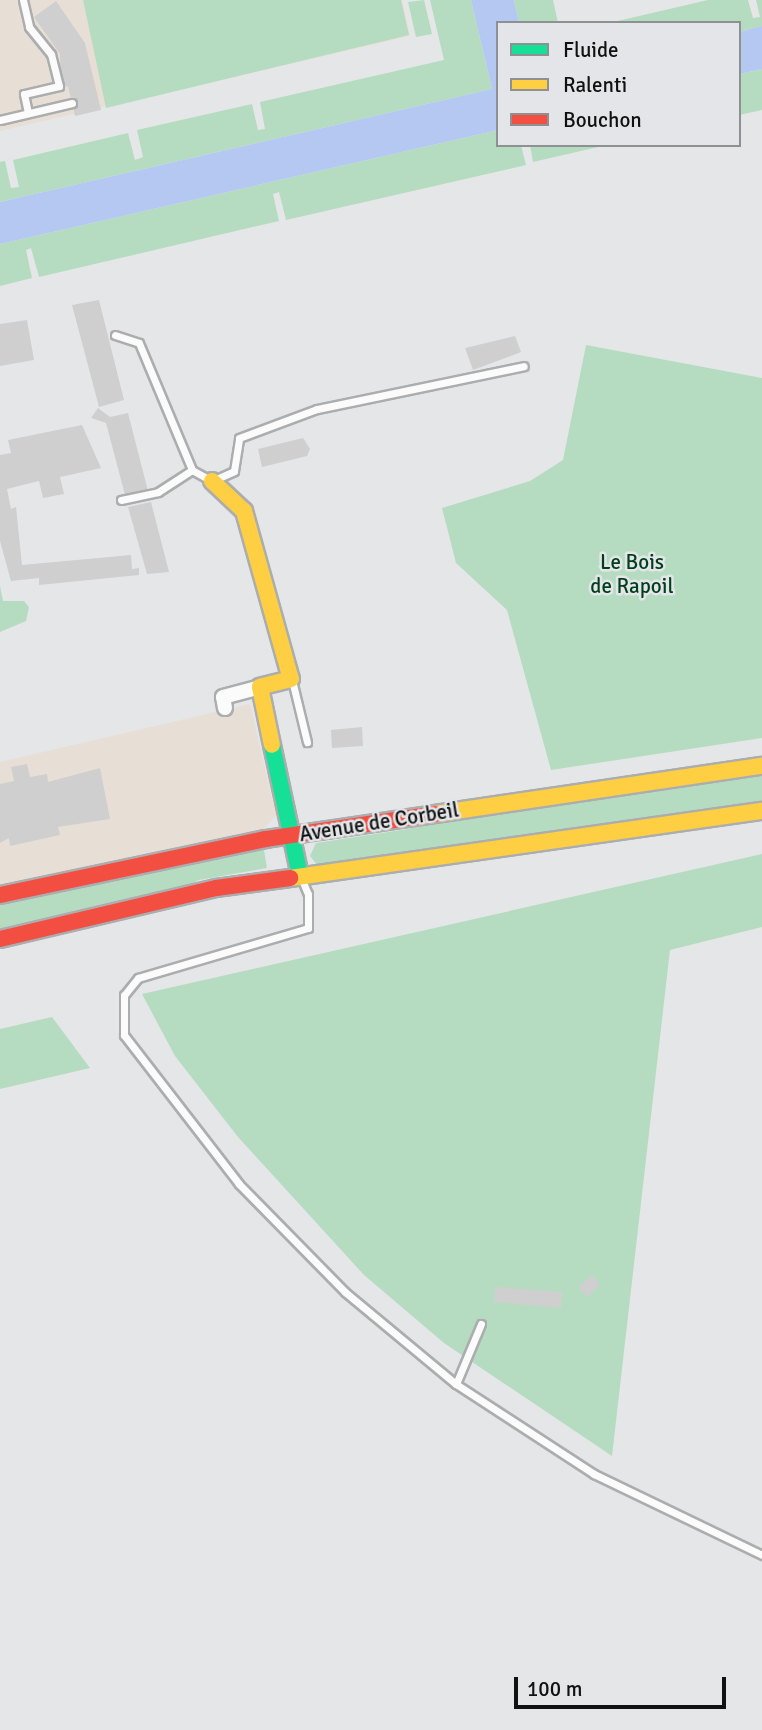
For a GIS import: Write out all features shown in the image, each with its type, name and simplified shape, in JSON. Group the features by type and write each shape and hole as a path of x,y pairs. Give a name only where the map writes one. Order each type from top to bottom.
{"main road":[{"path":"212,481 244,510 291,679 260,687 294,835 300,876"},
{"name":"Avenue de Corbeil","path":"0,895 294,835 762,766"},
{"name":"Avenue de Corbeil","path":"0,939 216,888 762,811"}],"street":[{"path":"225,708 223,697 260,687"}],"lane":[{"path":"23,0 29,26 51,54 59,86 24,94 28,113"},
{"path":"0,120 72,103"},
{"path":"115,335 139,343 192,470 212,481 234,471 239,438 295,417 524,366"},
{"path":"121,500 158,492 192,470"},
{"path":"291,679 307,742"},
{"path":"300,876 308,892 308,928 138,978 124,995 124,1035 239,1184 345,1292 456,1384 594,1474 762,1555"},
{"path":"456,1384 481,1324"}],"shaded area":[{"path":"0,0 402,0 410,36 0,131"},
{"path":"250,704 276,815 261,832 0,890 0,762"}],"green space":[{"path":"83,0 401,0 409,35 106,108"},
{"path":"424,0 432,34 416,37 408,2"},
{"path":"430,0 471,0 492,89 0,202 0,162 5,161 11,188 19,187 13,160 128,133 135,160 143,157 137,130 252,104 258,130 265,129 260,102 444,60"},
{"path":"514,0 553,0 558,21 519,21"},
{"path":"708,0 748,0 753,18 760,17 756,0 762,0 762,26 741,31 741,21 618,21"},
{"path":"762,69 762,110 741,115 741,74"},
{"path":"496,130 496,147 522,147 526,165 286,220 279,192 273,194 279,221 39,277 31,248 26,250 32,278 0,286 0,244"},
{"path":"530,147 598,147 533,162"},
{"name":"Le Bois de Rapoil","path":"586,345 762,378 762,738 551,770 507,610 456,563 442,508 530,481 563,460"},
{"path":"0,586 3,601 24,601 29,607 26,621 0,632"},
{"path":"762,773 762,803 318,866 310,856 316,843 408,829 422,822"},
{"path":"263,844 267,868 199,880 178,891 0,932 0,900"},
{"path":"762,854 762,927 670,950 612,1456 444,1343 364,1275 238,1137 175,1056 142,994"},
{"path":"52,1017 90,1068 0,1089 0,1029"}],"water":[{"path":"471,0 514,0 519,21 496,21 496,130 0,244 0,202 492,89"},
{"path":"762,26 762,69 741,74 741,31"}],"building":[{"path":"56,1 85,43 101,110 75,116 68,86 61,88 60,54 34,17"},
{"path":"99,300 124,400 99,407 72,305"},
{"path":"27,320 34,360 0,366 0,324"},
{"path":"515,336 521,352 473,370 465,348"},
{"path":"98,408 110,417 128,413 148,491 125,495 106,423 91,418"},
{"path":"82,425 101,468 60,477 64,494 43,498 39,481 7,489 11,509 16,507 22,565 131,555 132,569 139,568 139,575 39,585 39,578 11,581 0,541 0,455 11,453 8,440"},
{"path":"303,438 310,449 307,456 262,467 258,449"},
{"path":"151,502 169,572 147,574 128,507"},
{"path":"362,727 363,746 332,748 331,730"},
{"path":"27,764 30,777 47,774 48,782 100,768 110,819 58,827 60,835 10,846 9,838 0,843 0,784 14,781 11,767"},
{"path":"592,1275 600,1285 587,1297 578,1287"},
{"path":"495,1287 562,1292 561,1308 494,1302"}],"traffic: fast":[{"path":"272,745 300,876"}],"traffic: slow":[{"path":"212,481 244,511 291,679 260,687 272,745"},
{"path":"435,814 762,766"},
{"path":"290,878 762,811"}],"traffic: jam":[{"path":"0,895 266,839 435,814"},
{"path":"0,939 216,888 290,878"}]}
